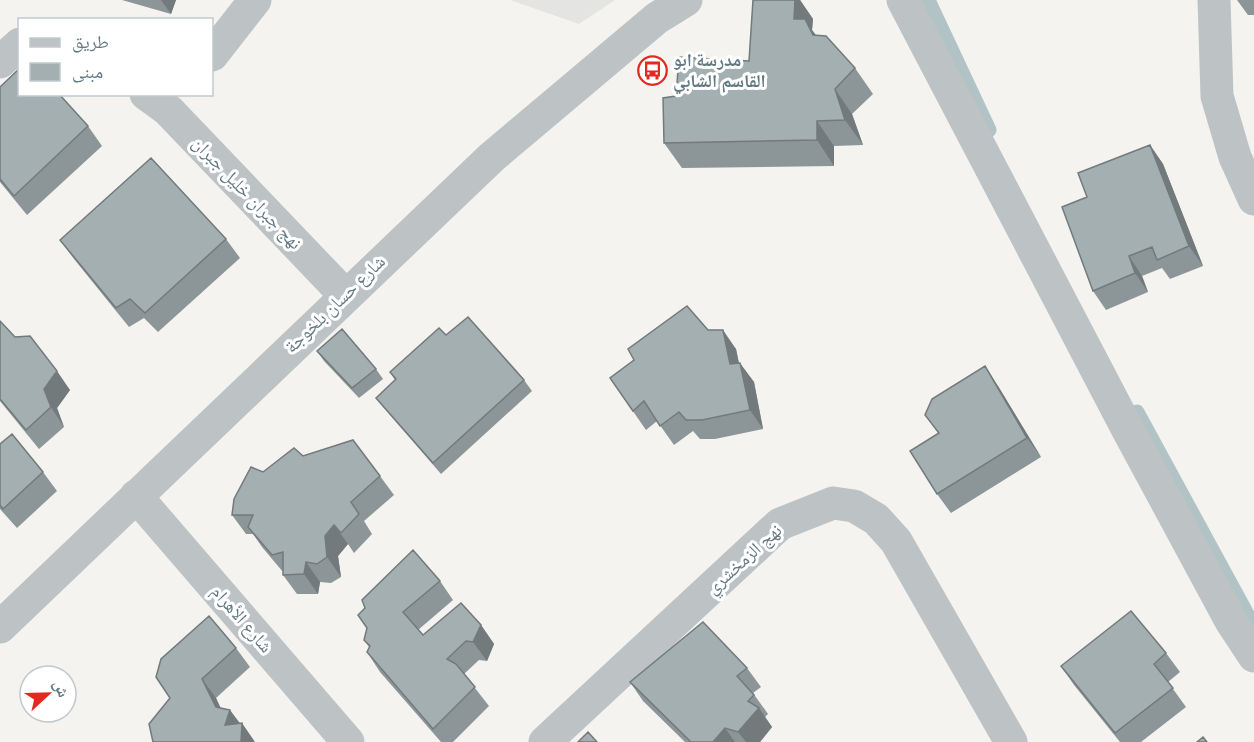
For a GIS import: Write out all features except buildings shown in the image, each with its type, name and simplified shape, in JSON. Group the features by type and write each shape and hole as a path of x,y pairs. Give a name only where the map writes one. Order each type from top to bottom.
{"street":[{"path":"213,55 255,0"},
{"name":"شارع حسان بلخوجة","path":"0,627 492,157 657,18 686,0"},
{"path":"903,0 1128,430 1231,621 1254,656"},
{"path":"1214,0 1217,96 1235,157 1254,199"},
{"path":"0,31 18,36"},
{"path":"0,62 18,47"},
{"name":"نهج جبران خليل جبران","path":"165,100 345,295"},
{"name":"شارع الأهرام","path":"136,495 348,742"},
{"name":"نهج الزمخشري","path":"545,742 780,524 833,503 854,506 862,510 876,519 896,541 1011,742"}],"shaded area":[{"path":"510,0 615,0 579,24"}],"waterway":[{"path":"928,0 989,130"},
{"path":"1137,412 1254,627"}],"place":[{"name":"مدرسة ابو القاسم الشابي","path":"652,70"}]}
